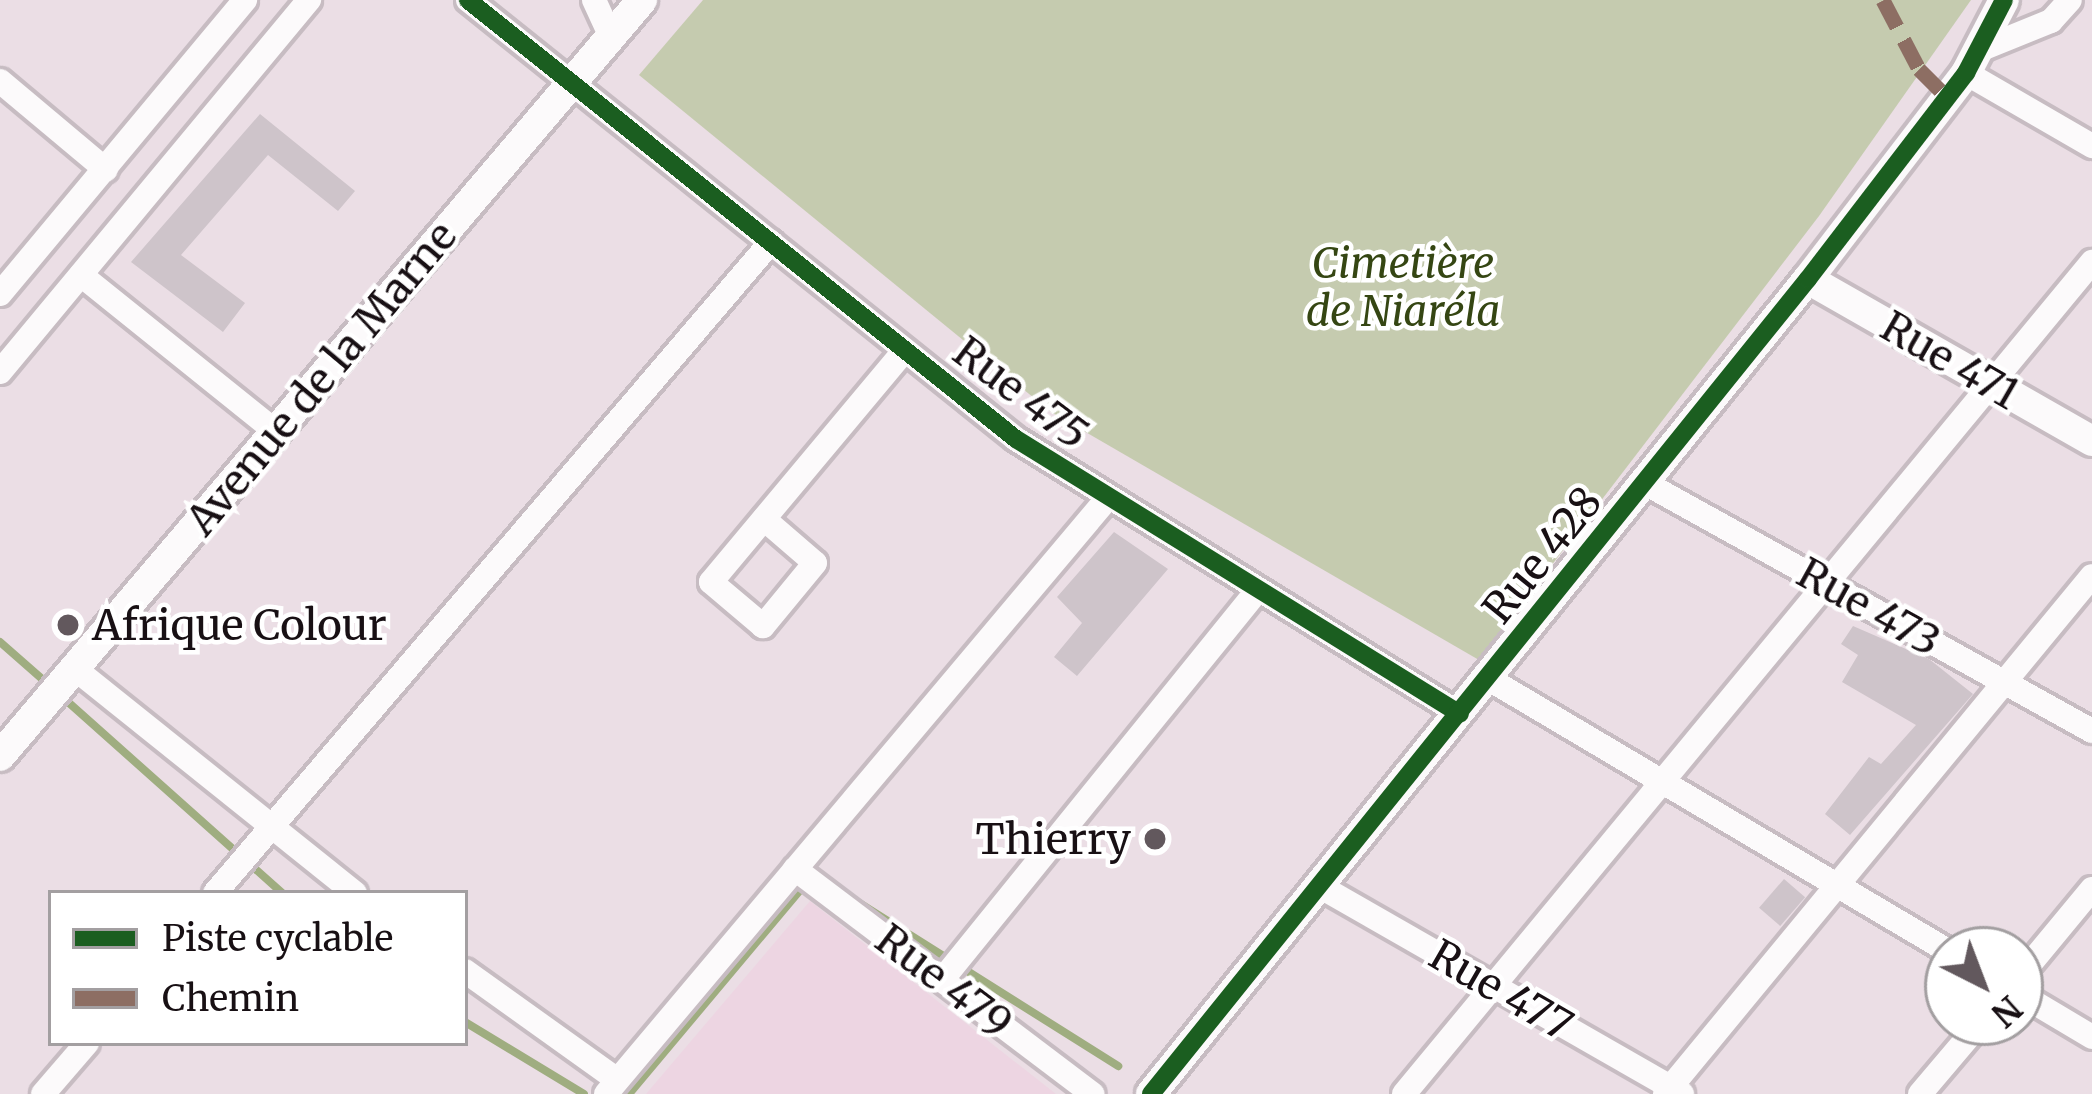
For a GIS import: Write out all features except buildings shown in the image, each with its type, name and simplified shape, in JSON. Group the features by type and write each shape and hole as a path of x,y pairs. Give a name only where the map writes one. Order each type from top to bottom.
{"street":[{"path":"0,294 245,0"},
{"path":"0,372 309,0"},
{"name":"Rue 475","path":"468,0 905,350 1106,500 1460,714"},
{"path":"594,0 611,37"},
{"name":"Avenue de la Marne","path":"0,756 642,0"},
{"name":"Rue 428","path":"1151,1094 1808,279 1972,62 2004,0"},
{"path":"2070,0 2051,21 1972,62 2092,146"},
{"path":"0,81 106,170"},
{"path":"218,890 771,242"},
{"path":"1404,1094 2092,262"},
{"path":"81,275 276,432"},
{"name":"Rue 471","path":"1808,279 2092,441"},
{"path":"764,519 905,350"},
{"name":"Rue 473","path":"1645,483 2092,731"},
{"path":"468,973 612,1087 1106,500"},
{"path":"1672,1092 2092,576"},
{"path":"942,980 1257,591"},
{"path":"74,668 268,830 352,890"},
{"path":"1489,679 1924,937"},
{"name":"Rue 479","path":"795,869 1092,1094"},
{"name":"Rue 477","path":"1322,886 1672,1092"},
{"path":"2044,947 2092,890"},
{"path":"2044,1008 2092,1037"},
{"path":"43,1094 84,1046"},
{"path":"1920,1094 1961,1046"}],"shaded area":[{"path":"810,901 1056,1094 646,1094"}],"green space":[{"name":"Cimetière de Niaréla","path":"703,0 1971,0 1819,216 1479,660 1051,412 639,75"}],"waterway":[{"path":"0,642 48,684"},
{"path":"59,694 279,890"},
{"path":"629,1094 805,884"},
{"path":"856,901 1118,1066"},
{"path":"468,1024 584,1094"}],"marked path":[{"path":"1883,0 1919,69 1948,98"}],"cycle path":[{"path":"468,0 1016,439 1460,714"},
{"path":"1151,1094 1808,279 1966,73 2004,0"}],"place":[{"name":"Afrique Colour","path":"68,625"},
{"name":"Thierry","path":"1155,839"}]}
